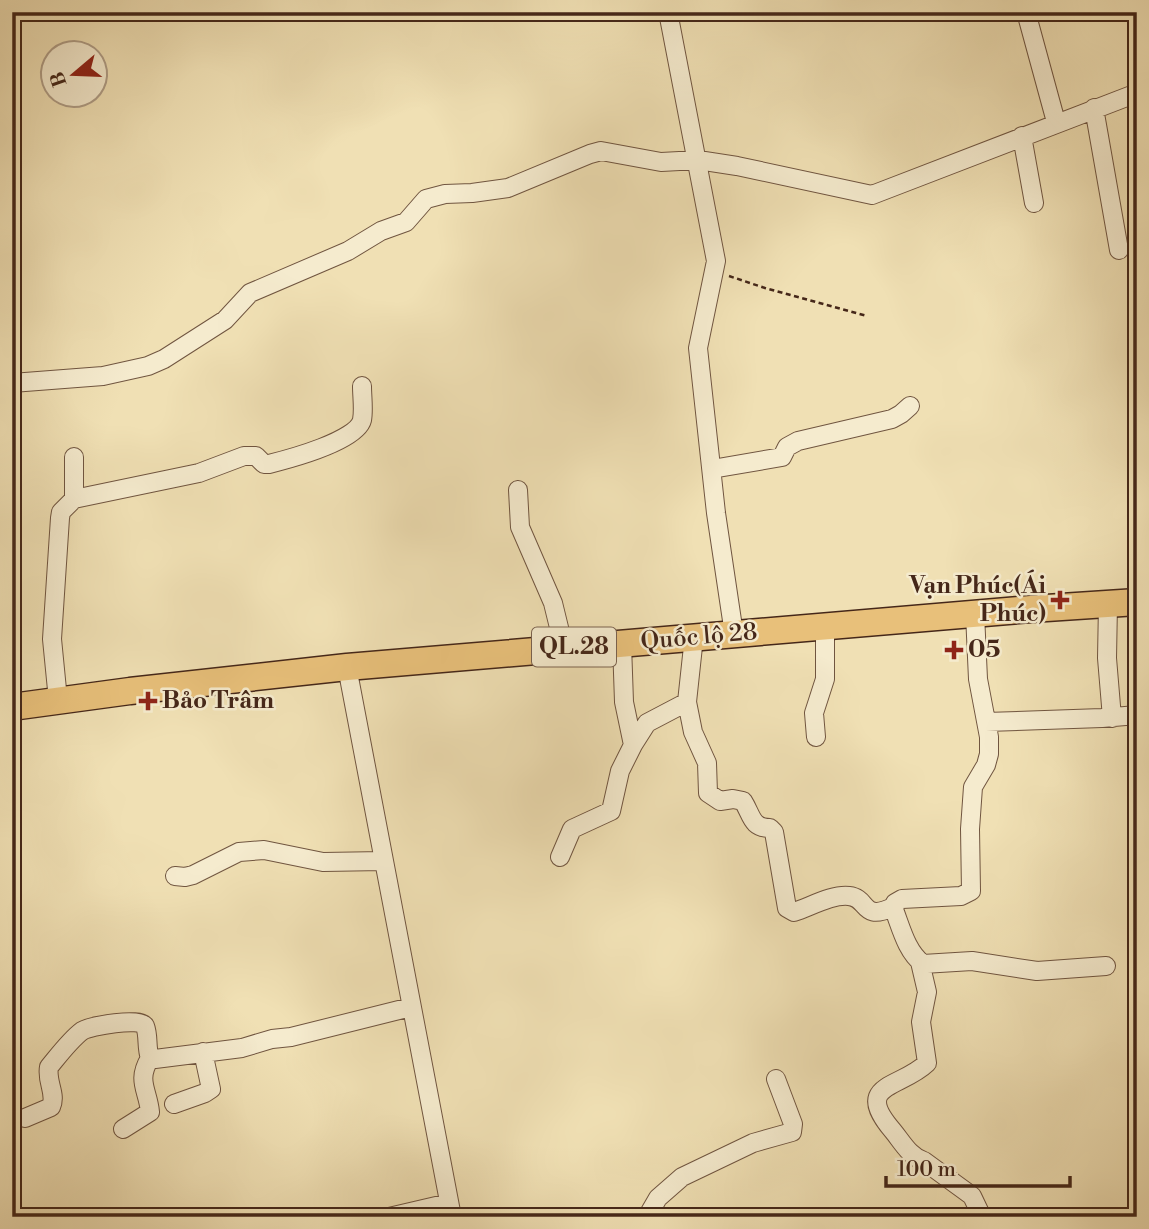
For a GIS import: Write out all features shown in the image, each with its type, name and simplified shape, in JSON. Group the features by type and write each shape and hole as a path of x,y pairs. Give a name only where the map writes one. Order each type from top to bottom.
{"highway":[{"name":"Quốc lộ 28","path":"12,707 347,667 975,614 1137,603"}],"street":[{"path":"668,12 716,261 698,348 734,634"},
{"path":"1026,12 1056,122"},
{"path":"12,383 103,376 148,366 164,359 225,320 250,293 348,251 381,230 406,222 411,219 421,202 434,195 508,188 601,151 660,162 698,160 737,166 872,195 1022,135 1137,93"},
{"path":"1094,108 1119,250"},
{"path":"1022,135 1034,203"},
{"path":"58,700 52,639 61,512 74,499 199,473 244,456 256,456 264,464 269,464 333,443 359,426 362,419 362,386"},
{"path":"712,469 782,457 791,444 892,419 910,406"},
{"path":"74,457 74,499"},
{"path":"518,490 520,527 552,603 564,648"},
{"path":"1108,604 1107,658 1112,718"},
{"path":"975,614 978,679 989,737 989,759 974,783 971,800 971,891 961,896 902,899 895,902 893,908 908,947 920,962 927,992 921,1022 927,1063 920,1070 885,1089 877,1097 876,1105 888,1125 915,1158 924,1161 972,1196 982,1217"},
{"path":"816,737 814,713 825,679 825,627"},
{"path":"695,637 687,702 693,732 706,763 708,793 720,801 733,799 743,802 750,811 752,822 760,828 770,828 774,832 787,908 794,912 847,895 856,898 867,910 873,912 893,908"},
{"path":"622,644 624,702 633,745"},
{"path":"347,667 450,1210 389,1217"},
{"path":"561,857 569,832 576,825 602,817 611,811 620,771 647,723 687,702"},
{"path":"986,722 1137,715"},
{"path":"175,876 193,875 239,852 264,850 323,862 383,861"},
{"path":"920,962 972,961 1037,971 1106,966"},
{"path":"150,1058 250,1047 272,1039 291,1037 411,1007"},
{"path":"25,1118 51,1107 55,1099 49,1079 49,1067 85,1029 130,1021 141,1022 145,1026 150,1058 143,1072 150,1112 123,1129"},
{"path":"174,1104 211,1089 203,1052"},
{"path":"647,1217 658,1198 682,1177 754,1143 792,1132 793,1124 776,1079"}],"path":[{"path":"714,270 765,288 867,316"},
{"path":"1128,1040 1137,1039"}],"place":[{"name":"Vạn Phúc(Ái Phúc)","path":"1060,600"},
{"name":"05","path":"954,650"},
{"name":"Bảo Trâm","path":"148,701"}]}
